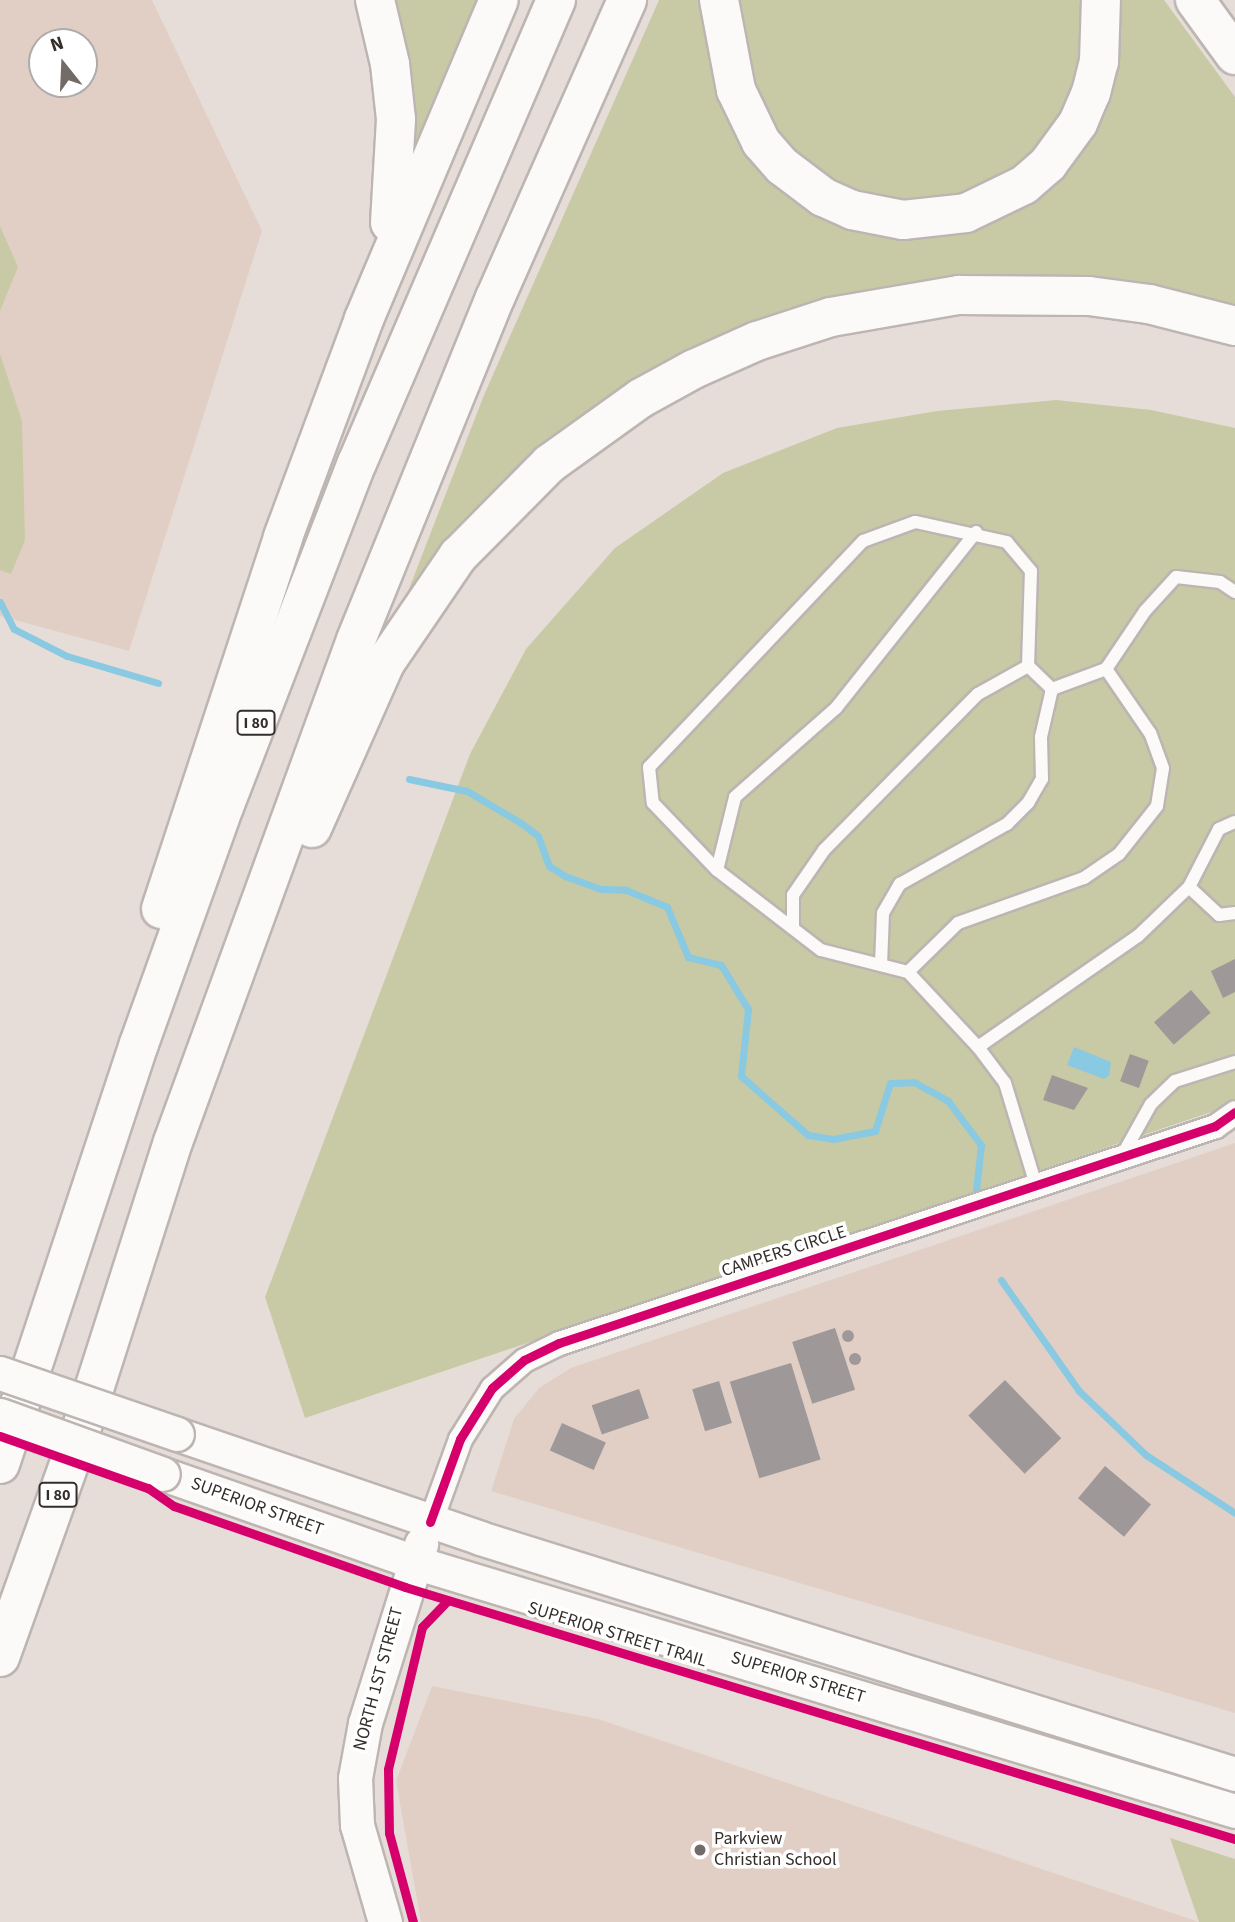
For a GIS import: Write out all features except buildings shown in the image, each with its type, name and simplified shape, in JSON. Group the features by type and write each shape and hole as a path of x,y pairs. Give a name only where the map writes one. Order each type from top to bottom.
{"highway":[{"path":"364,319 391,222 396,174 390,64 375,0"},
{"path":"60,1283 155,928 218,728 364,319 499,0"},
{"name":"I 80","path":"0,1464 191,899 313,572 451,239 556,0"},
{"name":"I 80","path":"0,1657 262,890 356,640 495,298 627,0"},
{"path":"719,0 736,90 761,142 782,166 823,197 852,210 903,220 966,214 1015,191 1048,164 1079,122 1091,93 1099,62 1101,0"},
{"path":"1195,0 1235,55"},
{"path":"112,1331 358,717 385,663 439,581 499,511 549,464 641,398 694,369 757,341 890,304 971,294 1088,296 1149,304 1235,327"}],"main road":[{"path":"0,1373 430,1522 1235,1774"},
{"name":"SUPERIOR STREET","path":"0,1415 414,1562 1235,1811"},
{"name":"NORTH 1ST STREET","path":"385,1922 357,1825 355,1778 365,1723 414,1562 430,1522"}],"street":[{"name":"CAMPERS CIRCLE","path":"430,1522 460,1438 492,1388 524,1360 559,1343 1214,1126 1235,1112"}],"lane":[{"path":"1036,1185 1005,1083 978,1047 908,972 821,950 717,870 653,803 649,767 863,541 915,522 976,532 1007,542 1031,572 1028,666 1052,689"},
{"path":"717,870 735,797 836,708 976,532"},
{"path":"1052,689 1106,668 1145,611 1176,577 1220,582 1235,592"},
{"path":"793,928 793,895 824,850 978,694 1028,666"},
{"path":"908,972 958,923 1084,878 1119,854 1157,806 1163,768 1150,733 1106,668"},
{"path":"881,965 883,913 900,884 1007,824 1028,803 1042,779 1041,737 1052,689"},
{"path":"978,1047 1138,936 1189,887 1219,829 1235,822"},
{"path":"1189,887 1219,915 1235,913"},
{"path":"1122,1157 1151,1104 1175,1081 1235,1062"}],"shaded area":[{"path":"0,0 152,0 262,231 129,651 0,616"},
{"path":"1235,1143 1235,1713 491,1491 514,1419 539,1388 571,1368"},
{"name":"Parkview Christian School","path":"432,1686 598,1719 1199,1922 421,1922 396,1781"}],"green space":[{"path":"379,0 485,0 400,191"},
{"path":"659,0 704,0 739,128 895,229 1057,171 1111,0 1164,0 1235,97 1235,316 1045,282 689,361 402,607 484,395"},
{"path":"732,0 1084,0 1079,73 1047,139 1018,167 981,190 942,200 894,202 852,192 804,167 771,129 744,74"},
{"path":"0,226 18,267 0,311"},
{"path":"0,354 22,421 25,540 11,574 0,570"},
{"path":"1056,400 1151,410 1235,428 1235,1104 305,1418 265,1297 470,754 526,649 615,548 723,473 837,428 937,411"},
{"path":"1170,1838 1235,1859 1235,1922 1199,1922"}],"water":[{"path":"1074,1047 1111,1062 1109,1076 1104,1079 1067,1065"}],"waterway":[{"path":"0,602 14,629 67,656 158,683"},
{"path":"409,779 467,791 521,823 538,836 549,866 565,876 601,889 626,890 667,907 688,957 721,965 748,1009 741,1076 808,1135 833,1139 875,1131 890,1083 914,1082 948,1101 981,1145 976,1190"},
{"path":"1001,1280 1079,1391 1146,1455 1235,1513"}],"cycle path":[{"path":"430,1522 460,1439 492,1388 524,1360 559,1343 1215,1126 1235,1112"},
{"name":"SUPERIOR STREET TRAIL","path":"0,1436 148,1488 174,1506 405,1587 1235,1839"},
{"path":"413,1922 389,1833 388,1769 422,1627 448,1600"}],"place":[{"name":"Parkview Christian School","path":"700,1850"}]}
